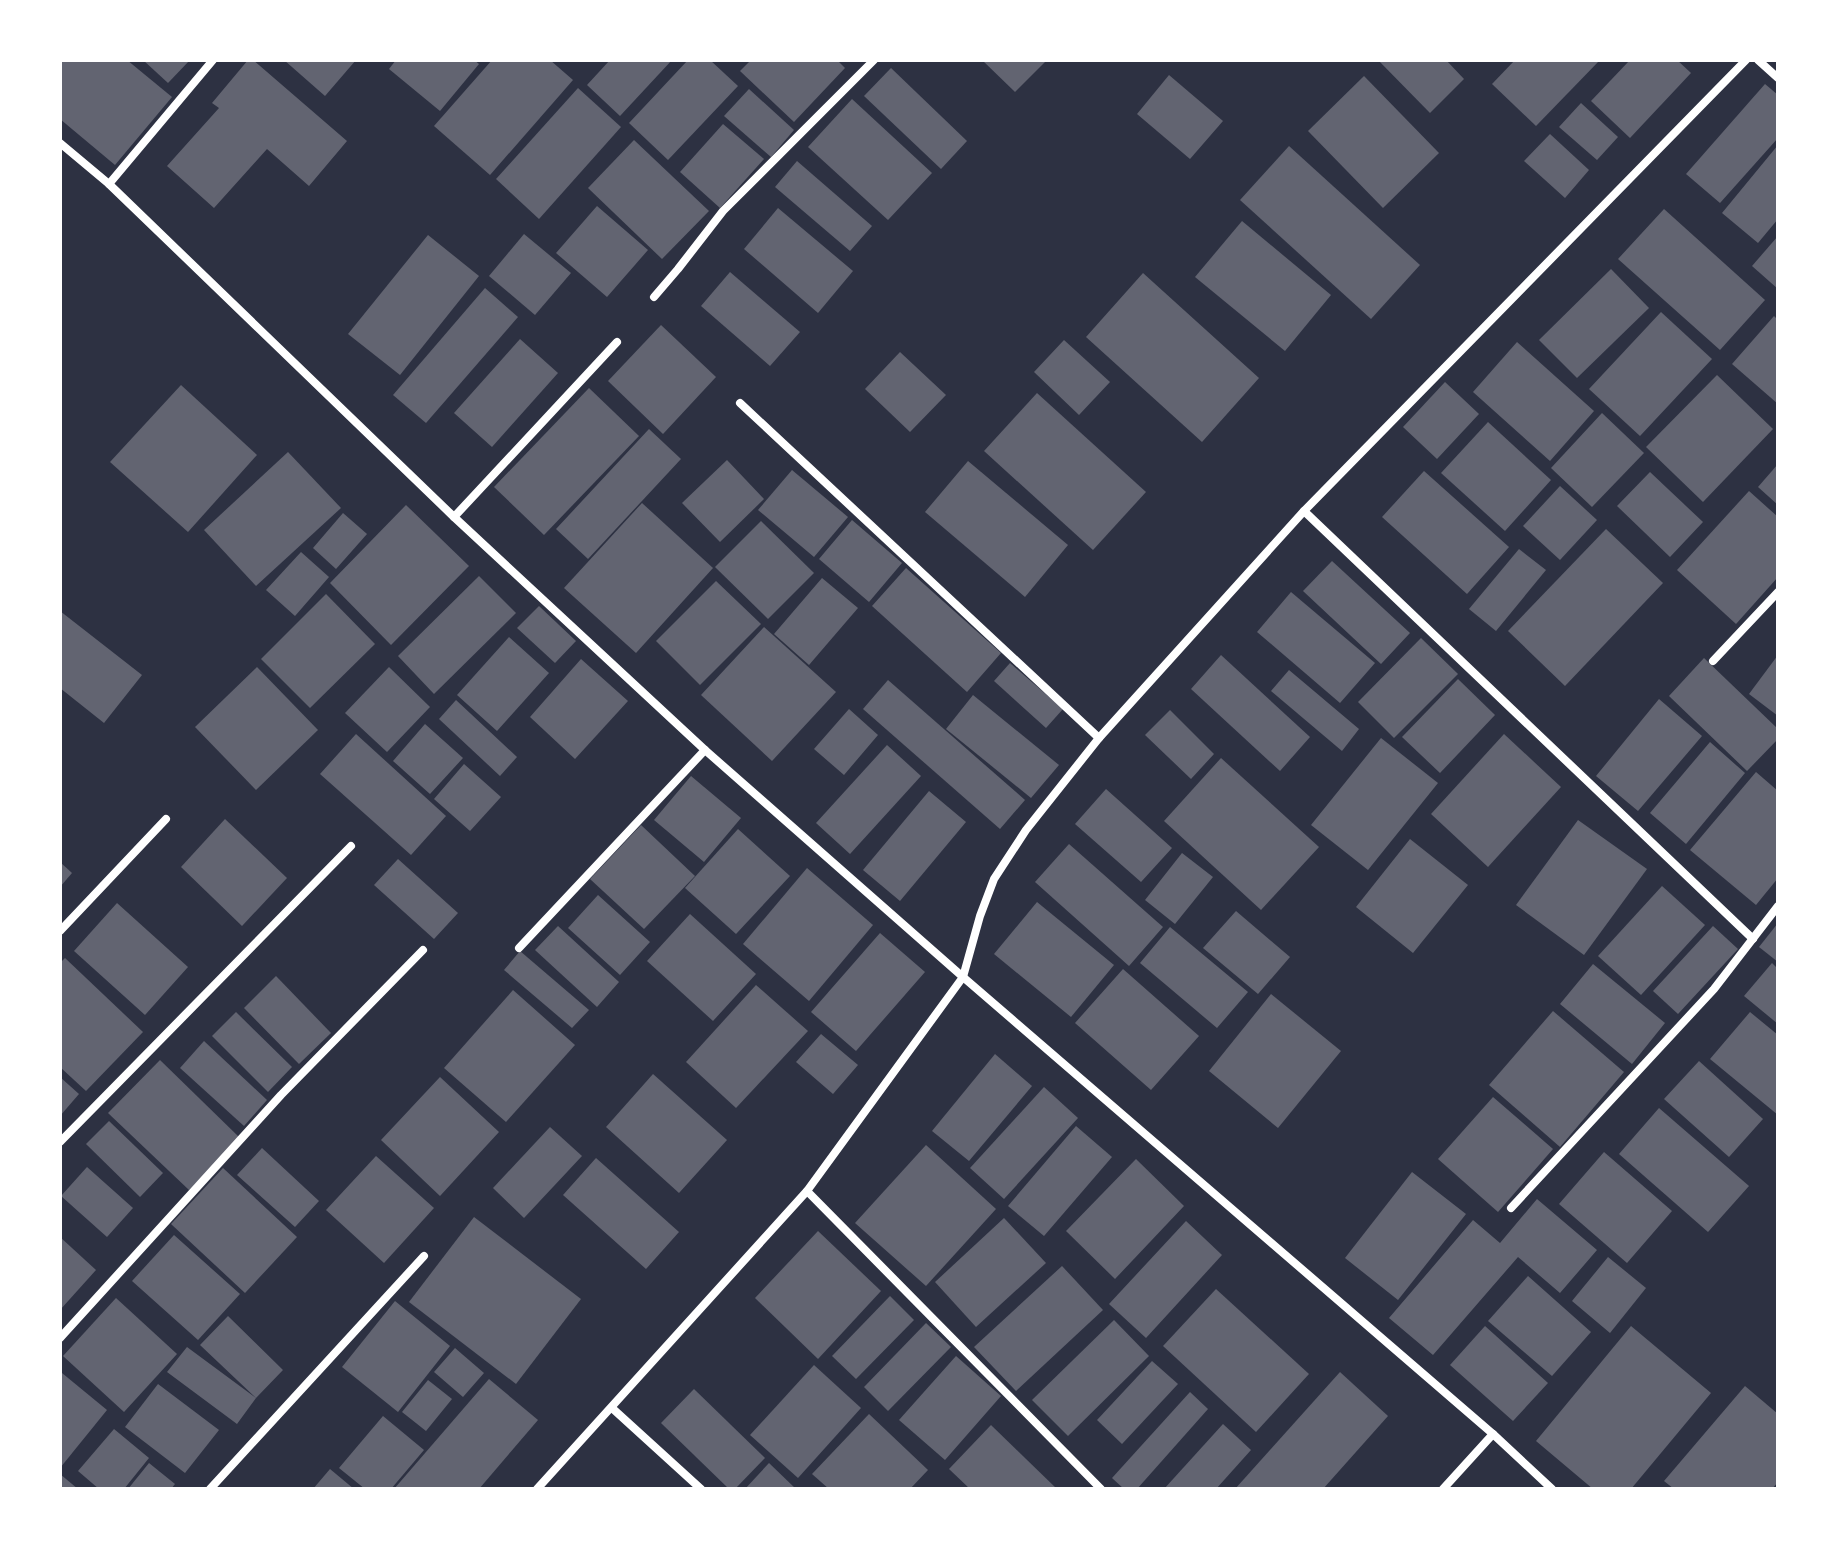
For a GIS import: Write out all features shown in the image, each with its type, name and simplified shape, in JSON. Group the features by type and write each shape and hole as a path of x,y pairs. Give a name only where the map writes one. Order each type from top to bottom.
{"street":[{"path":"109,184 213,60"},
{"path":"654,297 723,211 874,60"},
{"path":"537,1489 807,1191 963,977 994,879 1026,830 1099,738 1304,511 1746,60"},
{"path":"1758,60 1778,78"},
{"path":"61,147 109,184 454,517 705,750 1493,1434 1552,1489"},
{"path":"454,517 617,342"},
{"path":"740,403 1099,738"},
{"path":"1304,511 1753,939"},
{"path":"1713,661 1778,592"},
{"path":"519,948 705,750"},
{"path":"60,931 166,819"},
{"path":"60,1142 351,846"},
{"path":"1511,1208 1714,989 1778,906"},
{"path":"60,1338 281,1095 423,950"},
{"path":"807,1191 1101,1489"},
{"path":"210,1489 424,1256"},
{"path":"612,1408 701,1489"},
{"path":"1443,1489 1493,1434"}],"building":[{"path":"60,60 127,60 172,97 115,165 60,119"},
{"path":"143,60 190,60 168,83"},
{"path":"248,60 253,60 347,141 309,186 267,149 214,208 167,166 219,108 212,103"},
{"path":"284,60 356,60 325,96"},
{"path":"396,60 474,60 479,64 440,111 389,69"},
{"path":"492,60 550,60 573,80 490,175 434,126"},
{"path":"610,60 672,60 620,116 587,85"},
{"path":"688,60 710,60 738,86 668,160 629,123"},
{"path":"751,60 837,60 845,68 794,122 740,71"},
{"path":"982,60 1047,60 1015,92"},
{"path":"1378,60 1446,60 1464,79 1430,113"},
{"path":"1515,60 1600,60 1536,126 1492,84"},
{"path":"1630,60 1677,60 1691,73 1630,138 1591,101"},
{"path":"891,68 967,141 941,169 864,96"},
{"path":"1169,75 1223,121 1190,159 1137,114"},
{"path":"1364,76 1439,153 1383,208 1308,131"},
{"path":"1765,84 1778,95 1778,138 1720,203 1686,174"},
{"path":"578,88 621,127 539,219 496,179"},
{"path":"749,89 794,130 771,157 724,116"},
{"path":"852,99 932,173 888,220 808,147"},
{"path":"1581,103 1618,137 1597,160 1559,127"},
{"path":"723,124 764,159 720,208 680,172"},
{"path":"1550,134 1589,170 1565,198 1524,161"},
{"path":"634,140 709,211 662,259 588,188"},
{"path":"1778,145 1778,219 1758,243 1722,213"},
{"path":"1289,146 1420,265 1371,319 1240,200"},
{"path":"797,161 872,226 850,251 775,187"},
{"path":"597,206 648,250 607,297 556,253"},
{"path":"778,208 853,271 818,313 744,249"},
{"path":"1664,209 1765,300 1720,350 1618,259"},
{"path":"1242,221 1331,295 1285,351 1195,277"},
{"path":"524,234 571,273 535,315 489,276"},
{"path":"428,235 479,276 400,375 348,334"},
{"path":"1778,236 1778,289 1752,266"},
{"path":"1611,269 1649,308 1577,378 1539,340"},
{"path":"730,272 800,332 770,366 701,306"},
{"path":"1143,273 1259,378 1202,442 1086,337"},
{"path":"485,288 518,317 426,423 393,395"},
{"path":"1661,312 1712,359 1640,436 1589,389"},
{"path":"1774,316 1778,320 1778,404 1732,364"},
{"path":"661,325 716,377 663,434 608,381"},
{"path":"520,339 558,373 492,447 454,413"},
{"path":"1064,340 1110,382 1079,415 1034,372"},
{"path":"1517,342 1594,411 1550,461 1473,392"},
{"path":"900,352 946,395 910,432 865,389"},
{"path":"1717,375 1773,429 1703,502 1646,447"},
{"path":"1445,382 1479,414 1437,459 1403,427"},
{"path":"181,385 257,455 188,532 110,462"},
{"path":"589,388 639,436 544,535 494,487"},
{"path":"1037,393 1146,492 1093,550 984,451"},
{"path":"1602,413 1644,453 1592,507 1551,468"},
{"path":"1488,422 1551,480 1505,531 1441,473"},
{"path":"649,429 681,459 588,559 556,529"},
{"path":"288,452 341,508 256,586 204,530"},
{"path":"727,460 764,499 720,542 682,503"},
{"path":"968,461 1068,545 1025,597 925,512"},
{"path":"1778,464 1778,505 1758,487"},
{"path":"792,470 848,517 814,557 758,510"},
{"path":"1424,471 1509,547 1467,594 1382,517"},
{"path":"1650,472 1703,522 1670,557 1617,506"},
{"path":"1560,486 1597,520 1560,560 1523,526"},
{"path":"1749,491 1778,517 1778,577 1736,624 1677,570"},
{"path":"642,503 713,568 636,653 564,588"},
{"path":"406,505 469,566 391,645 330,583"},
{"path":"343,513 367,534 336,569 313,548"},
{"path":"852,520 902,563 869,602 819,559"},
{"path":"761,521 814,573 768,619 715,567"},
{"path":"1606,529 1663,583 1565,686 1508,631"},
{"path":"1519,549 1546,570 1496,631 1469,609"},
{"path":"301,552 329,577 295,616 266,590"},
{"path":"1332,561 1410,633 1381,664 1303,591"},
{"path":"906,568 1001,653 967,692 872,606"},
{"path":"479,576 516,613 434,694 398,656"},
{"path":"822,578 858,608 809,665 774,634"},
{"path":"716,581 761,624 700,685 656,641"},
{"path":"1291,592 1375,663 1340,703 1257,632"},
{"path":"326,594 375,644 310,708 261,659"},
{"path":"539,606 576,641 555,663 517,628"},
{"path":"60,611 142,675 104,723 60,688"},
{"path":"764,627 836,692 772,761 701,695"},
{"path":"509,637 549,673 497,731 457,695"},
{"path":"1421,638 1458,674 1394,738 1358,702"},
{"path":"1221,655 1310,737 1280,771 1191,689"},
{"path":"1778,655 1778,716 1749,694"},
{"path":"1704,658 1778,729 1778,739 1747,771 1669,696"},
{"path":"581,659 628,701 575,759 530,717"},
{"path":"1010,663 1063,709 1046,728 994,681"},
{"path":"257,667 318,730 256,790 195,727"},
{"path":"389,667 430,707 387,752 345,713"},
{"path":"1289,670 1359,729 1342,751 1271,691"},
{"path":"1458,679 1495,715 1440,773 1402,737"},
{"path":"888,680 1025,800 1000,829 863,709"},
{"path":"973,695 1059,765 1031,798 946,729"},
{"path":"1659,699 1702,736 1638,811 1596,776"},
{"path":"456,700 517,757 500,776 439,719"},
{"path":"849,709 878,735 844,775 814,749"},
{"path":"1170,710 1214,754 1191,779 1145,735"},
{"path":"425,724 463,758 430,794 393,761"},
{"path":"356,734 446,816 411,855 320,774"},
{"path":"1504,734 1561,787 1488,867 1431,814"},
{"path":"1381,738 1438,783 1368,870 1311,825"},
{"path":"1710,742 1745,773 1686,844 1650,813"},
{"path":"887,745 921,776 850,854 816,823"},
{"path":"1221,758 1319,847 1261,910 1164,821"},
{"path":"464,764 501,797 470,831 434,799"},
{"path":"1756,772 1778,791 1778,878 1756,905 1690,850"},
{"path":"691,776 741,818 704,862 654,820"},
{"path":"1106,789 1172,848 1141,882 1075,824"},
{"path":"929,791 966,822 900,901 863,870"},
{"path":"225,819 287,878 242,926 181,867"},
{"path":"1578,820 1647,869 1584,955 1516,905"},
{"path":"641,825 695,876 644,929 590,879"},
{"path":"738,829 790,876 736,934 685,888"},
{"path":"1410,839 1468,885 1413,953 1356,907"},
{"path":"1069,844 1163,927 1129,966 1035,882"},
{"path":"1182,853 1213,877 1175,924 1145,900"},
{"path":"398,859 458,913 434,939 374,885"},
{"path":"60,862 72,873 60,887"},
{"path":"807,868 873,925 809,1001 743,944"},
{"path":"1662,886 1705,925 1641,995 1598,956"},
{"path":"598,895 650,942 620,975 568,928"},
{"path":"1037,902 1114,965 1071,1017 994,954"},
{"path":"117,903 188,967 145,1015 74,951"},
{"path":"1236,911 1290,957 1258,994 1203,948"},
{"path":"690,914 756,974 713,1021 647,961"},
{"path":"1778,923 1778,962 1759,947"},
{"path":"558,926 619,982 597,1007 535,950"},
{"path":"1713,926 1738,949 1678,1014 1653,991"},
{"path":"1170,927 1248,992 1217,1028 1140,963"},
{"path":"880,933 925,972 856,1051 811,1012"},
{"path":"520,951 589,1010 572,1028 504,970"},
{"path":"65,958 143,1032 86,1091 60,1067 60,963"},
{"path":"1772,963 1778,969 1778,1024 1744,996"},
{"path":"1593,964 1665,1023 1632,1064 1560,1004"},
{"path":"1123,969 1199,1036 1151,1090 1075,1023"},
{"path":"276,976 331,1033 299,1064 244,1008"},
{"path":"756,985 808,1031 736,1108 686,1062"},
{"path":"513,990 575,1045 506,1122 444,1068"},
{"path":"1271,994 1341,1051 1278,1128 1209,1071"},
{"path":"1553,1011 1624,1072 1560,1147 1489,1085"},
{"path":"236,1012 292,1067 268,1092 212,1036"},
{"path":"1750,1012 1778,1035 1778,1115 1710,1059"},
{"path":"821,1034 858,1065 833,1094 796,1062"},
{"path":"204,1041 267,1100 244,1126 180,1068"},
{"path":"995,1054 1032,1086 969,1161 932,1131"},
{"path":"160,1060 240,1138 189,1190 108,1113"},
{"path":"1699,1061 1763,1119 1729,1157 1664,1099"},
{"path":"653,1074 727,1140 679,1193 606,1127"},
{"path":"60,1077 79,1094 60,1116"},
{"path":"440,1077 499,1132 440,1196 381,1140"},
{"path":"1044,1087 1078,1118 1004,1199 970,1168"},
{"path":"1493,1097 1553,1149 1498,1212 1438,1159"},
{"path":"1659,1108 1749,1186 1708,1232 1619,1154"},
{"path":"109,1121 163,1173 140,1197 86,1144"},
{"path":"1076,1126 1112,1157 1044,1236 1008,1206"},
{"path":"550,1127 582,1156 524,1218 493,1188"},
{"path":"926,1145 996,1209 926,1286 855,1223"},
{"path":"262,1148 319,1201 295,1227 237,1175"},
{"path":"1604,1152 1672,1211 1627,1263 1559,1204"},
{"path":"376,1156 434,1208 384,1263 326,1210"},
{"path":"596,1158 679,1232 646,1269 563,1195"},
{"path":"1136,1159 1184,1206 1115,1279 1066,1231"},
{"path":"87,1167 133,1208 107,1237 61,1196"},
{"path":"223,1168 297,1237 245,1293 171,1224"},
{"path":"1412,1172 1466,1214 1398,1300 1345,1258"},
{"path":"1537,1199 1597,1250 1560,1293 1518,1257 1433,1355 1389,1318 1473,1220 1500,1243"},
{"path":"474,1217 581,1299 516,1384 409,1302"},
{"path":"1004,1218 1046,1263 976,1327 935,1282"},
{"path":"1186,1221 1222,1255 1146,1338 1109,1304"},
{"path":"818,1231 881,1291 818,1359 755,1298"},
{"path":"174,1235 240,1294 198,1340 132,1281"},
{"path":"60,1237 96,1270 60,1310"},
{"path":"1608,1257 1646,1288 1610,1333 1572,1301"},
{"path":"1062,1266 1103,1310 1016,1391 974,1347"},
{"path":"1528,1276 1591,1332 1552,1376 1488,1321"},
{"path":"1216,1289 1309,1374 1256,1432 1163,1346"},
{"path":"890,1296 914,1320 856,1379 832,1356"},
{"path":"116,1298 177,1354 124,1412 63,1356"},
{"path":"395,1301 450,1346 398,1412 342,1367"},
{"path":"228,1316 283,1370 256,1398 200,1345"},
{"path":"1114,1320 1149,1356 1068,1436 1032,1400"},
{"path":"926,1323 951,1347 888,1411 864,1387"},
{"path":"1485,1326 1548,1383 1513,1421 1450,1365"},
{"path":"1631,1326 1711,1393 1631,1489 1593,1489 1536,1441"},
{"path":"187,1347 256,1398 237,1424 167,1372"},
{"path":"455,1348 484,1373 463,1397 434,1372"},
{"path":"956,1356 1001,1396 945,1460 899,1420"},
{"path":"1152,1361 1178,1384 1122,1444 1097,1420"},
{"path":"814,1365 861,1408 798,1478 750,1435"},
{"path":"1340,1372 1388,1416 1323,1489 1235,1489"},
{"path":"62,1373 107,1410 60,1468 60,1375"},
{"path":"489,1379 538,1420 479,1489 394,1489"},
{"path":"428,1380 452,1399 426,1431 402,1412"},
{"path":"158,1384 219,1430 185,1473 125,1427"},
{"path":"1745,1386 1778,1414 1778,1482 1772,1489 1674,1489 1664,1481"},
{"path":"694,1389 765,1458 735,1489 729,1489 661,1423"},
{"path":"1190,1392 1208,1409 1137,1489 1124,1489 1112,1478"},
{"path":"869,1414 928,1470 910,1489 829,1489 812,1474"},
{"path":"383,1416 424,1450 391,1489 365,1489 339,1468"},
{"path":"1223,1424 1251,1450 1216,1489 1164,1489"},
{"path":"991,1425 1057,1489 970,1489 949,1469"},
{"path":"114,1429 149,1458 124,1489 99,1489 78,1471"},
{"path":"149,1463 175,1484 171,1489 128,1489"},
{"path":"769,1463 796,1489 745,1489"},
{"path":"330,1469 354,1489 313,1489"},
{"path":"60,1474 78,1489 60,1489"}]}
